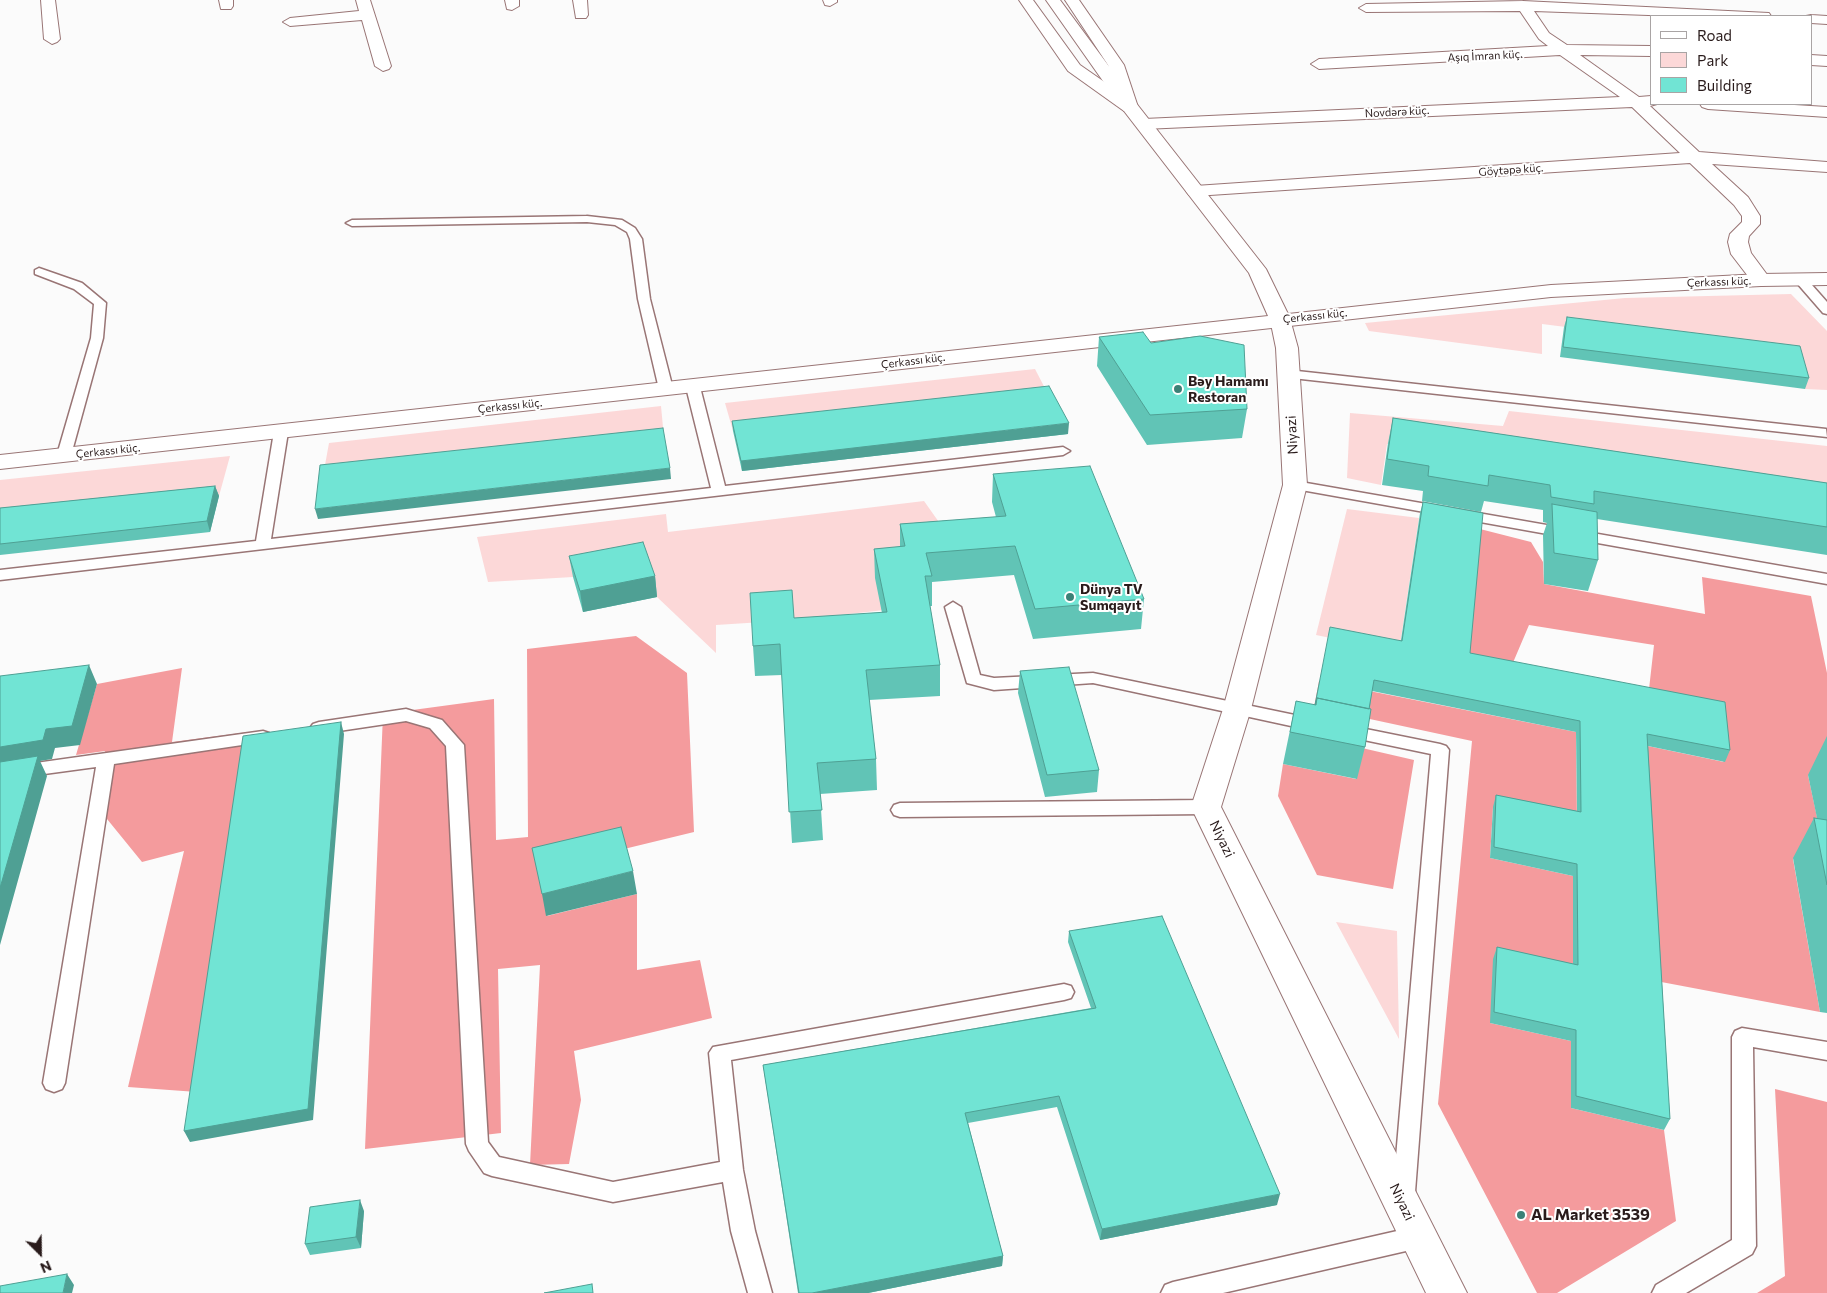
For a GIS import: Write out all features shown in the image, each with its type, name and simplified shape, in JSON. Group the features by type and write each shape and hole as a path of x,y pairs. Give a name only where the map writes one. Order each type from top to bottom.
{"street":[{"path":"48,0 52,39"},
{"path":"363,0 383,66"},
{"path":"580,0 581,16"},
{"path":"1026,0 1074,68 1130,107"},
{"path":"1053,0 1130,107"},
{"path":"1072,0 1116,65 1130,107"},
{"path":"1366,8 1471,3 1742,15"},
{"path":"1523,5 1544,36 1562,50 1643,101 1695,157 1741,201 1751,216 1751,224 1740,234 1738,242 1741,254 1761,280"},
{"path":"290,22 368,15"},
{"path":"1812,19 1827,20"},
{"name":"Aşıq İmran küç.","path":"1318,64 1562,50 1650,51"},
{"path":"1812,60 1827,61"},
{"name":"Novdərə küç.","path":"1144,124 1643,101"},
{"path":"1723,105 1827,112"},
{"name":"Niyazi","path":"1130,107 1259,273 1280,319 1287,348 1295,485 1237,709 1206,807 1447,1293"},
{"name":"Göytəpə küç.","path":"1195,190 1695,157 1827,167"},
{"name":"Çerkassı küç.","path":"0,462 692,387 1280,319 1551,291 1761,280 1827,279"}],"lane":[{"path":"352,223 587,219 618,222 631,230 636,239 644,299 666,389"},
{"path":"39,272 78,286 100,303 97,338 64,455"},
{"path":"1800,279 1827,310"},
{"path":"1288,374 1826,433"},
{"path":"692,387 719,492"},
{"path":"263,544 281,432"},
{"path":"0,575 1063,451"},
{"path":"1295,485 1827,579"},
{"path":"953,607 973,679 994,684 1092,678 1440,750 1403,1204"},
{"path":"297,732 406,715 436,724 455,745 477,1144 492,1166 613,1192 732,1170"},
{"path":"0,774 277,735"},
{"path":"54,1083 106,759"},
{"path":"900,810 1206,807"},
{"path":"760,1293 743,1230 732,1170 720,1053 1064,992"},
{"path":"1664,1293 1744,1246 1742,1037 1827,1051"},
{"path":"1173,1293 1419,1237"}],"green space":[{"path":"1791,294 1827,331 1827,390 1805,389 1796,356 1542,324 1542,354 1369,331 1365,323 1625,298"},
{"path":"1035,369 1049,396 733,431 725,403"},
{"path":"661,406 664,438 323,476 329,443"},
{"path":"1509,411 1827,446 1827,511 1387,444 1381,485 1347,478 1350,413 1503,426"},
{"path":"230,456 219,496 0,520 0,480"},
{"path":"924,501 958,549 903,608 794,620 716,625 716,653 657,597 650,576 631,566 573,577 488,582 477,537 666,514 668,532"},
{"path":"1347,509 1419,518 1399,652 1316,635"},
{"path":"1336,922 1397,931 1399,1039"}],"shaded area":[{"path":"1480,529 1531,542 1543,562 1544,584 1705,614 1702,577 1811,596 1827,673 1827,778 1808,775 1817,817 1827,819 1793,859 1820,1012 1656,981 1643,745 1724,762 1648,698 1654,645 1529,625 1509,672 1467,664"},
{"path":"636,636 687,673 694,832 624,849 547,916 637,894 637,970 700,960 712,1018 574,1051 581,1100 569,1164 530,1165 540,965 498,969 501,1133 365,1149 383,714 494,699 496,840 528,837 527,649"},
{"path":"182,668 172,742 248,732 197,1092 128,1087 184,851 142,862 94,803 105,751 76,755 97,684"},
{"path":"1319,681 1576,732 1577,824 1493,807 1490,858 1573,876 1573,976 1490,1023 1571,1041 1571,1108 1664,1130 1676,1221 1557,1293 1537,1293 1438,1104 1472,741 1314,707"},
{"path":"1362,748 1414,760 1393,889 1317,875 1278,796 1283,764 1356,779"},
{"path":"1775,1089 1827,1102 1827,1293 1757,1293 1785,1276"}],"building":[{"path":"1567,317 1800,346 1809,378 1563,347"},
{"path":"1143,332 1151,343 1200,336 1244,345 1247,409 1150,415 1099,337"},
{"path":"1049,386 1069,423 741,461 732,421"},
{"path":"1393,418 1827,483 1827,527 1594,491 1594,504 1551,497 1550,485 1489,475 1488,486 1428,476 1429,466 1387,459"},
{"path":"663,428 670,468 315,509 320,465"},
{"path":"1090,466 1144,599 1035,609 1015,546 926,553 932,576 925,576 940,665 866,670 876,759 817,763 822,810 789,812 780,644 753,646 750,593 792,590 794,618 887,612 874,549 905,546 900,524 1006,516 993,474"},
{"path":"215,486 207,521 0,544 0,508"},
{"path":"1423,502 1483,513 1470,653 1725,702 1730,750 1647,734 1670,1119 1576,1096 1576,1030 1494,1012 1497,947 1578,965 1577,864 1494,847 1496,795 1581,812 1580,721 1374,680 1369,709 1317,698 1315,705 1330,627 1402,641"},
{"path":"1552,504 1597,512 1598,560 1554,553"},
{"path":"643,542 655,576 580,591 569,556"},
{"path":"89,665 72,726 46,729 43,740 0,747 0,676"},
{"path":"1069,667 1099,770 1047,775 1020,671"},
{"path":"1317,698 1371,709 1365,747 1290,732 1296,701 1316,705"},
{"path":"341,722 308,1109 184,1131 243,736"},
{"path":"38,756 0,888 0,762"},
{"path":"1814,818 1827,820 1827,885"},
{"path":"621,827 633,871 542,894 532,848"},
{"path":"1162,916 1280,1194 1102,1229 1059,1096 965,1113 1003,1256 812,1293 799,1293 763,1065 1096,1008 1069,931"},
{"path":"360,1200 356,1237 305,1244 310,1207"},
{"path":"67,1274 63,1293 0,1293 0,1286"},
{"path":"592,1284 593,1293 544,1293"}],"place":[{"name":"Bәy Hamamı Restoran","path":"1178,389"},
{"name":"Dünya TV Sumqayıt","path":"1070,597"},
{"name":"AL Market 3539","path":"1521,1215"}]}
